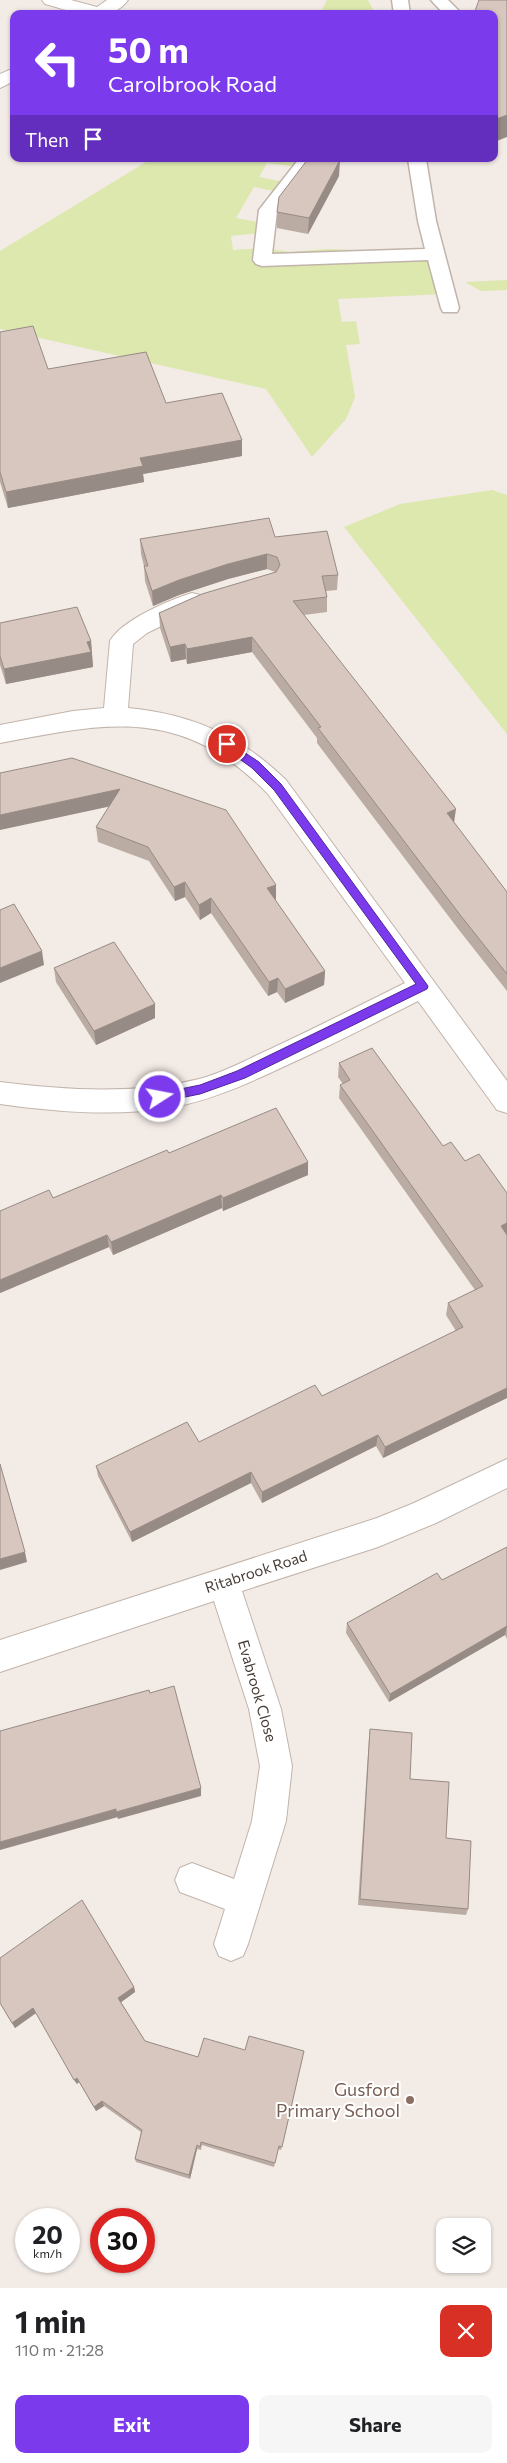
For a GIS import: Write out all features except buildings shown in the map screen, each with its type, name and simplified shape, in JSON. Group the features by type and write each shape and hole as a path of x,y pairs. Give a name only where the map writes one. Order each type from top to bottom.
{"street":[{"path":"51,0 85,10"},
{"path":"105,10 119,0"},
{"path":"115,717 122,641 131,631 179,607 215,594"},
{"path":"0,734 84,719 115,717 165,722 198,732 227,744 256,765 277,787 507,1102"},
{"path":"0,1092 76,1102 120,1102 200,1089 284,1055 423,986"},
{"name":"Ritabrook Road","path":"0,1656 378,1532 425,1513 507,1473"},
{"name":"Evabrook Close","path":"224,1583 265,1709 276,1766 269,1821 231,1944"},
{"path":"192,1880 245,1900"}],"lane":[{"path":"439,0 450,10"},
{"path":"306,162 268,210 262,260 437,254"},
{"path":"418,162 428,221 450,308"}],"green space":[{"path":"327,0 368,0 373,10 322,10"},
{"path":"146,162 303,162 297,167 267,163 259,177 284,182 278,192 254,187 236,218 268,224 262,233 231,236 233,250 264,248 290,252 327,249 398,251 440,265 445,294 338,299 342,322 356,321 360,344 346,345 355,397 346,419 312,457 266,389 0,329 0,251"},
{"path":"507,280 507,290 481,291 465,282"},
{"path":"492,490 507,495 507,734 344,527 400,504"}],"place":[{"name":"Gusford Primary School","path":"410,2100"}],"route":[{"path":"160,1097 200,1089 241,1074 284,1055 423,986 277,787 256,765 227,744"}]}
